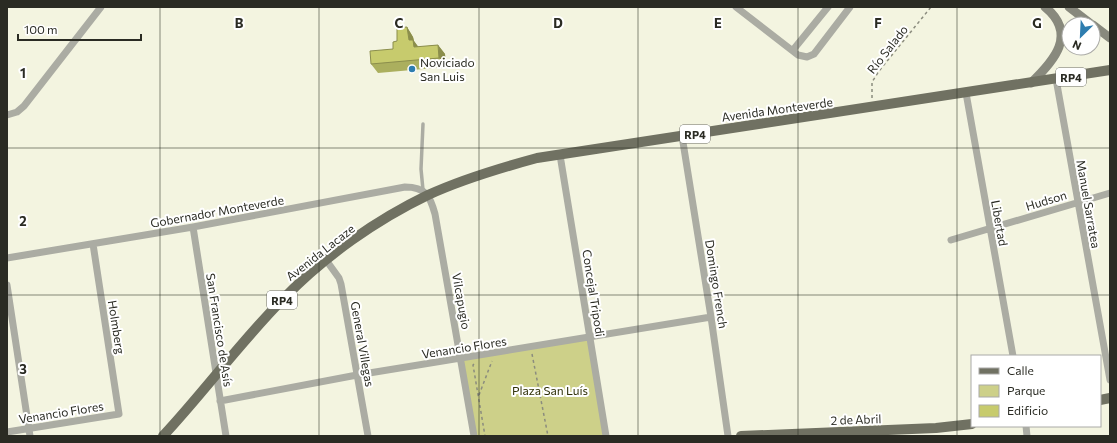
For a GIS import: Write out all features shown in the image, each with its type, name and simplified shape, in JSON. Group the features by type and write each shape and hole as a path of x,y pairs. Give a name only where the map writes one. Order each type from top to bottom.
{"main road":[{"path":"1031,83 1050,65 1058,52 1061,40 1061,27 1058,20 1045,7"},
{"path":"1069,7 1080,16"},
{"path":"1101,32 1110,38"},
{"name":"Avenida Monteverde","path":"426,193 504,167 560,155 873,108 1110,70"},
{"name":"Avenida Lacaze","path":"163,436 216,373 285,297 326,260 381,221 426,193"},
{"name":"2 de Abril","path":"741,436 882,433 971,424"}],"street":[{"path":"7,115 17,112 24,106 101,7"},
{"path":"736,7 796,53 807,57 814,54 850,7"},
{"path":"796,53 828,7"},
{"name":"Manuel Sarratea","path":"1056,79 1110,380"},
{"name":"Libertad","path":"966,93 989,229 1013,355"},
{"name":"Domingo French","path":"682,136 711,317 728,436"},
{"name":"Concejal Tripodi","path":"560,155 606,436"},
{"name":"Gobernador Monteverde","path":"7,258 193,227 405,187 416,187 426,193"},
{"name":"Vilcapugio","path":"426,193 435,214 474,436"},
{"name":"Hudson","path":"951,240 1110,193"},
{"name":"San Francisco de Asís","path":"193,227 226,436"},
{"name":"Holmberg","path":"93,244 119,414"},
{"name":"General Villegas","path":"326,260 339,278 341,284 368,436"},
{"path":"7,285 30,432"},
{"name":"Venancio Flores","path":"220,401 358,375 711,317"},
{"name":"Venancio Flores","path":"7,432 30,432 119,414"}],"lane":[{"path":"423,124 421,169 426,193"}],"path":[{"name":"Río Salado","path":"873,108 872,82 879,70 931,7"},
{"path":"530,347 548,436"},
{"path":"486,362 499,360"},
{"path":"478,397 492,361"},
{"path":"479,363 473,364 486,436"}],"green space":[{"name":"Plaza San Luís","path":"590,337 606,436 474,436 460,358"}],"building":[{"path":"407,27 409,40 413,40 414,47 438,45 439,58 371,64 370,51 393,49 393,42 397,41 397,28"}],"place":[{"name":"Noviciado San Luis","path":"412,69"}]}
